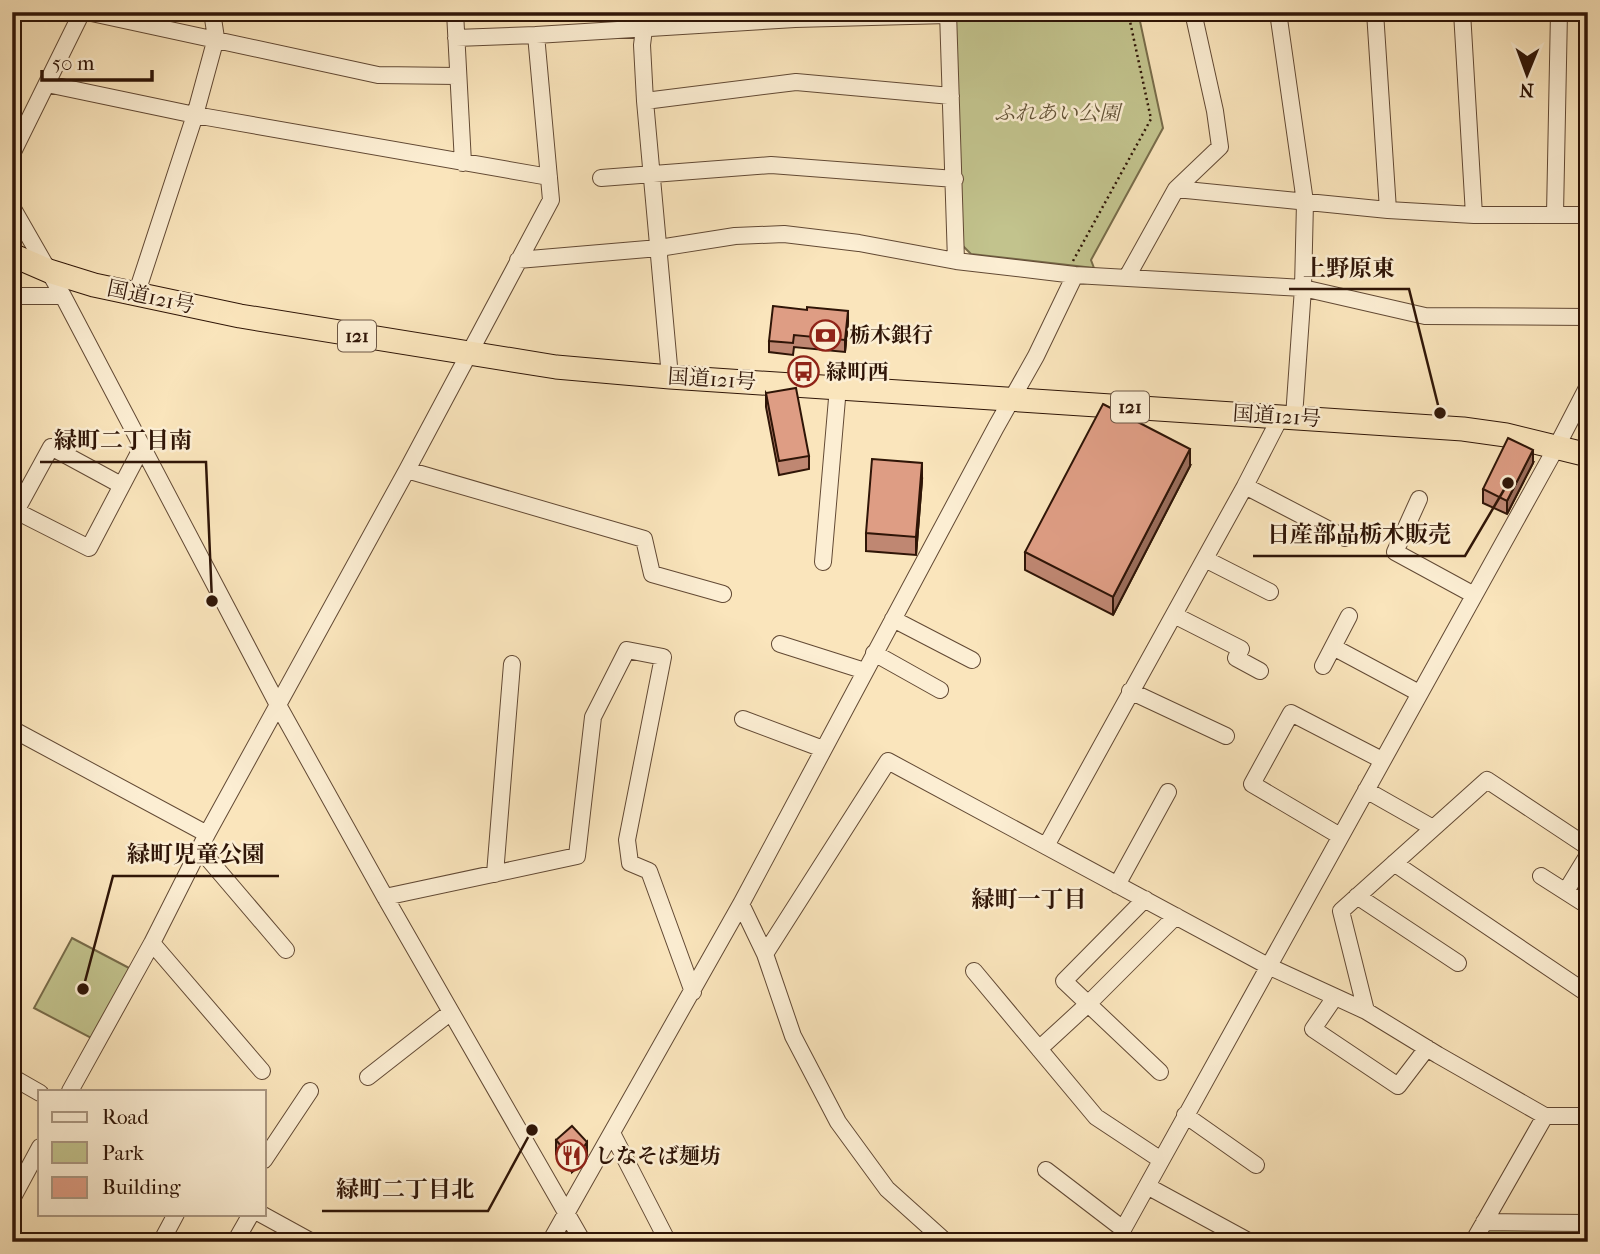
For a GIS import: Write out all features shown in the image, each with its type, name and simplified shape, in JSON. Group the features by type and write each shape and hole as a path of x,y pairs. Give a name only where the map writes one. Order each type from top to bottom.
{"highway":[{"name":"国道121号","path":"12,254 49,271 136,295 240,316 556,367 670,377 1463,429 1506,435 1588,455"}],"street":[{"path":"12,154 85,12 216,38 378,75 457,76"},
{"path":"136,295 195,115 216,38 212,12"},
{"path":"455,12 463,163"},
{"path":"652,12 644,29 645,101 670,377"},
{"path":"1127,277 1176,189 1220,147 1215,111 1193,12"},
{"path":"1046,846 1245,486 1287,417 1303,288 1305,202 1278,12"},
{"path":"1375,12 1388,210"},
{"path":"1462,12 1474,215"},
{"path":"1555,214 1559,12"},
{"path":"456,38 795,19 948,14 957,261"},
{"path":"71,1090 551,200 536,35"},
{"path":"645,101 796,82 951,96"},
{"path":"47,83 195,115 549,177"},
{"path":"601,178 771,165 955,179"},
{"path":"1176,189 1388,210 1474,215 1588,215"},
{"path":"12,207 63,296 141,449 278,705 583,1242"},
{"path":"518,260 659,248 734,236 784,234 859,243 957,261 1127,277 1303,288 1425,316 1588,317"},
{"path":"550,1242 693,992 1036,356 1072,271"},
{"path":"12,296 63,296"},
{"path":"1046,1170 1119,1235 1588,386"},
{"path":"823,562 838,387"},
{"path":"121,485 51,447 16,511 89,548 141,449"},
{"path":"407,470 644,539 652,574 723,594"},
{"path":"1245,486 1345,538"},
{"path":"1419,499 1395,551 1474,594"},
{"path":"1205,559 1269,592"},
{"path":"1174,615 1241,649 1236,658 1260,671"},
{"path":"1323,666 1349,616"},
{"path":"892,619 972,660"},
{"path":"780,644 865,671"},
{"path":"1333,647 1419,693"},
{"path":"385,897 577,856 593,717 627,650 663,657 626,840 629,863 649,871 693,992"},
{"path":"874,653 940,690"},
{"path":"495,874 512,663"},
{"path":"1130,691 1226,736"},
{"path":"1340,836 1252,784 1284,724 1291,713 1382,760"},
{"path":"743,719 823,749"},
{"path":"12,729 203,841 286,950"},
{"path":"765,954 888,761 1268,966 1366,1011 1545,1116 1588,1116"},
{"path":"1366,1011 1341,911 1488,780 1588,847"},
{"path":"1366,790 1433,828"},
{"path":"1117,884 1168,792"},
{"path":"1566,891 1588,855"},
{"path":"1394,863 1588,994"},
{"path":"1541,876 1588,906"},
{"path":"1357,896 1458,963"},
{"path":"1145,900 1064,981 1160,1072"},
{"path":"741,904 765,954 793,1036 838,1122 887,1189 946,1242"},
{"path":"1039,1049 1175,916"},
{"path":"152,943 262,1070"},
{"path":"974,971 1096,1117 1161,1160"},
{"path":"1335,997 1312,1029 1398,1086 1427,1048"},
{"path":"368,1077 451,1012"},
{"path":"12,1077 38,1092"},
{"path":"266,1157 310,1091"},
{"path":"1185,1115 1256,1165"},
{"path":"1473,1242 1545,1116"},
{"path":"612,1133 668,1242"},
{"path":"12,1199 38,1151"},
{"path":"1147,1186 1250,1242"},
{"path":"161,1242 175,1216"},
{"path":"235,1242 250,1216"},
{"path":"265,1216 312,1242"},
{"path":"1484,1222 1588,1223"}],"path":[{"path":"1072,271 1151,120 1128,12"}],"green space":[{"name":"ふれあい公園","path":"953,12 1138,12 1163,128 1091,260 1094,268 971,254 961,244"},
{"path":"72,938 131,969 93,1039 34,1008"},
{"path":"1493,1227 1588,1227 1588,1242 1478,1242 1483,1233"}],"building":[{"path":"773,306 848,311 845,340 794,335 793,343 769,341"},
{"path":"796,388 809,456 779,461 766,393"},
{"path":"1103,404 1190,449 1113,597 1025,552"},
{"path":"1508,438 1533,450 1507,501 1483,489"},
{"path":"872,459 922,463 916,537 866,533"},
{"path":"572,1126 587,1142 572,1159 556,1140"}],"place":[{"name":"栃木銀行","path":"826,335"},
{"name":"緑町西","path":"803,372"},
{"name":"上野原東","path":"1440,413"},
{"name":"日産部品栃木販売","path":"1508,483"},
{"name":"緑町二丁目南","path":"212,601"},
{"name":"緑町児童公園","path":"83,989"},
{"name":"緑町二丁目北","path":"532,1130"},
{"name":"しなそば麺坊","path":"572,1156"}],"district":[{"name":"緑町一丁目","path":"1029,899"}]}
